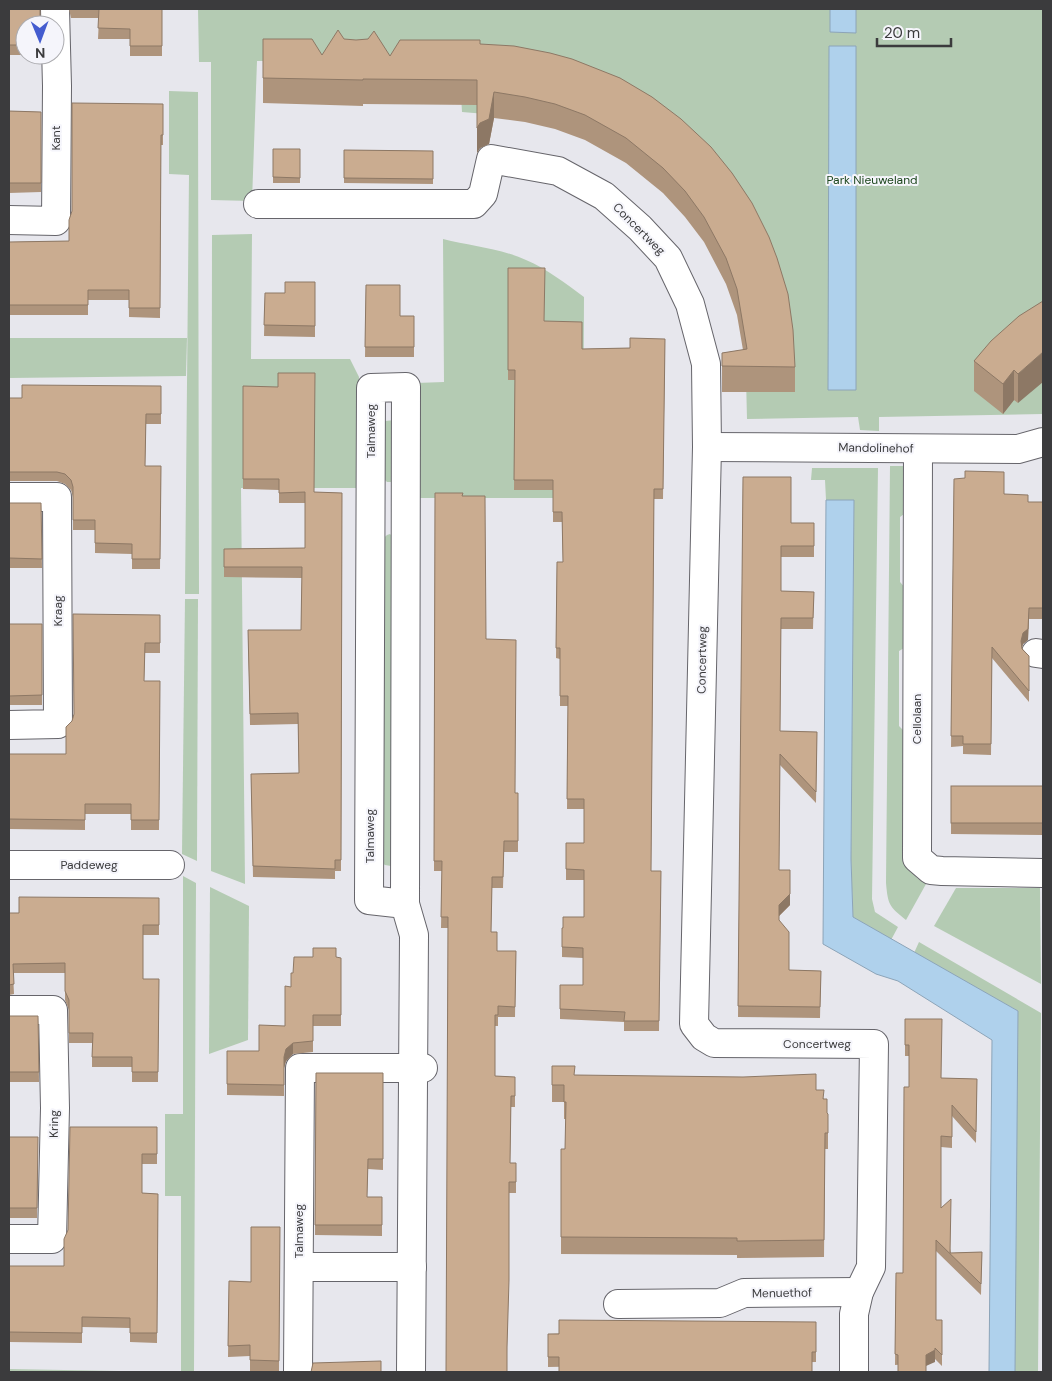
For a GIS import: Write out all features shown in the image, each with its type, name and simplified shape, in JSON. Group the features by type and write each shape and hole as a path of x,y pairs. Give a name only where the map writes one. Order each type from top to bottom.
{"street":[{"name":"Kant","path":"9,220 56,221 57,86 55,9"},
{"name":"Concertweg","path":"258,204 474,204 482,194 491,159 558,171 604,196 640,228 668,258 690,304 706,364 707,447 694,1024 704,1037 714,1043 874,1044 871,1267 859,1292 854,1314 854,1372"},
{"name":"Talmaweg","path":"405,904 369,900 371,388 406,387 405,904 414,935 418,1068 411,1372"},
{"name":"Mandolinehof","path":"707,447 1018,449 1043,442"},
{"name":"Cellolaan","path":"918,449 917,858 931,870 1043,873"},
{"name":"Kraag","path":"9,497 57,497 58,724 9,725"},
{"name":"Paddeweg","path":"9,865 170,865"},
{"name":"Kring","path":"9,1010 53,1010 54,1108 52,1239 9,1239"},
{"name":"Talmaweg","path":"298,1372 300,1068 418,1068"},
{"name":"Talmaweg","path":"299,1267 412,1267"},
{"name":"Menuethof","path":"618,1304 720,1304 744,1293 859,1292"}],"green space":[{"name":"Park Nieuweland","path":"198,9 1043,9 1043,414 879,417 879,431 860,430 858,417 747,419 745,336 727,270 696,223 652,177 603,142 534,118 462,112 459,60 257,61 252,201 211,200 211,62 199,62"},
{"path":"169,91 198,92 199,594 185,594 189,175 169,174"},
{"path":"252,234 251,359 350,359 359,377 357,488 241,488 245,884 211,871 212,235"},
{"path":"443,239 495,250 526,260 549,272 584,297 583,498 417,498 416,383 444,382"},
{"path":"9,338 187,338 186,376 9,378"},
{"path":"395,420 398,476 391,482 387,482 380,475 385,421"},
{"path":"890,466 903,466 907,473 908,511 900,517 900,582 907,590 906,647 899,651 899,726 905,732 910,870 926,884 906,920 890,904 886,883"},
{"path":"812,468 878,468 872,899 875,912 898,927 891,940 853,917 851,859 854,500 826,500 825,480 811,480"},
{"path":"390,534 398,542 397,858 391,866 385,865 376,858 379,542"},
{"path":"185,599 198,599 197,861 182,854"},
{"path":"183,876 196,883 194,1372 181,1372 181,1196 165,1196 165,1114 183,1114"},
{"path":"210,887 249,906 248,1040 209,1054"},
{"path":"956,888 1040,888 1041,984 934,926"},
{"path":"919,942 1041,1013 1038,1372 1014,1372 1018,1011 914,953"},
{"path":"9,1369 173,1372 9,1372"}],"water":[{"path":"830,9 856,9 856,33 830,32"},
{"path":"829,46 856,46 856,390 828,390"},
{"path":"826,500 854,500 851,859 853,917 1018,1011 1015,1372 989,1372 992,1040 898,981 876,974 823,944"}],"building":[{"path":"9,9 40,9 40,15 15,15 15,45 9,45"},
{"path":"99,9 162,9 162,46 130,46 130,29 98,28"},
{"path":"338,30 344,39 356,40 368,39 374,31 390,56 400,40 480,40 480,44 514,46 550,53 572,59 620,78 652,97 681,119 711,147 732,173 752,203 769,237 788,294 793,330 795,367 722,366 722,353 747,349 737,289 726,258 704,217 685,191 663,168 626,138 585,115 555,104 494,92 489,119 480,123 477,128 477,80 263,78 263,39 312,39 322,55"},
{"path":"72,103 163,104 163,135 161,135 160,308 129,308 129,290 88,290 88,305 9,305 9,242 69,241 69,220 72,211"},
{"path":"9,111 41,112 41,183 9,183"},
{"path":"273,149 300,149 300,178 273,177"},
{"path":"344,150 433,151 433,179 344,178"},
{"path":"508,268 545,268 544,321 582,322 582,349 630,348 630,338 665,339 663,489 654,489 651,871 661,871 659,1021 624,1021 625,1012 560,1009 560,985 583,985 583,948 562,947 562,928 563,917 584,917 584,870 566,869 566,843 584,843 584,799 567,799 568,696 560,696 560,648 556,648 557,562 563,562 562,512 553,512 553,480 514,480 515,370 508,370"},
{"path":"285,282 315,282 315,326 264,325 265,293 285,293"},
{"path":"366,285 400,285 400,316 414,316 414,347 365,347"},
{"path":"1043,301 1043,352 1018,374 1014,370 1003,384 974,361 991,341 1019,316"},
{"path":"278,373 315,373 314,492 342,493 341,860 335,860 335,869 253,866 251,774 299,773 298,713 250,714 248,630 301,630 302,567 224,567 224,549 305,548 305,492 279,493 279,479 243,479 243,386 278,387"},
{"path":"22,385 161,386 161,414 146,414 145,466 161,466 160,559 132,559 132,544 95,543 95,520 73,520 73,487 71,480 65,474 57,472 9,472 9,398 22,398"},
{"path":"965,471 1004,472 1004,494 1028,495 1028,502 1043,502 1043,608 1029,608 1028,629 1023,633 1021,641 1022,649 1029,656 1029,691 992,647 991,744 963,744 963,736 951,736 954,479 965,478"},
{"path":"743,477 791,477 791,523 814,523 814,546 781,546 781,591 814,592 813,618 781,618 780,731 817,732 816,792 780,754 779,870 790,870 790,894 779,905 779,920 789,932 789,970 821,971 820,1007 738,1006"},
{"path":"435,493 463,493 462,496 485,496 486,639 516,640 515,793 518,793 518,841 504,841 503,877 492,877 491,932 497,932 497,951 516,951 515,1007 498,1006 498,1015 495,1015 495,1076 515,1077 515,1096 511,1096 510,1163 516,1163 516,1182 509,1182 507,1372 446,1372 448,917 441,917 442,861 434,861"},
{"path":"9,503 41,503 42,559 9,558"},
{"path":"73,614 160,615 160,643 145,643 144,681 160,681 159,820 131,820 131,804 85,804 85,820 9,819 9,754 66,754 66,727 72,721 74,714"},
{"path":"9,624 42,624 42,695 9,696"},
{"path":"951,786 1043,786 1043,823 951,823"},
{"path":"19,897 159,898 159,925 143,925 143,979 159,979 158,1072 132,1072 132,1057 92,1057 93,1033 69,1033 69,1000 65,991 65,963 13,964 14,984 9,985 9,913 19,913"},
{"path":"313,948 336,948 336,957 341,958 341,1015 313,1015 313,1041 293,1043 286,1049 284,1057 284,1085 227,1084 227,1051 259,1051 259,1025 285,1026 285,986 291,987 294,957 313,957"},
{"path":"9,1016 38,1016 39,1072 9,1072"},
{"path":"905,1019 942,1019 941,1078 977,1079 976,1132 952,1105 952,1137 941,1136 941,1208 951,1199 950,1253 982,1252 981,1284 936,1240 936,1320 942,1320 942,1355 935,1348 935,1350 926,1355 926,1372 898,1372 898,1355 895,1354 896,1273 903,1273 904,1087 909,1087 909,1045 905,1045"},
{"path":"552,1066 575,1066 574,1075 743,1077 816,1074 816,1090 824,1090 823,1099 827,1099 828,1114 828,1133 825,1133 824,1240 737,1241 737,1238 561,1237 561,1149 565,1149 566,1102 564,1102 564,1085 552,1085"},
{"path":"316,1073 383,1073 383,1159 368,1159 367,1197 382,1197 382,1225 315,1225"},
{"path":"70,1127 157,1127 157,1154 142,1154 142,1193 158,1194 157,1333 130,1333 130,1318 82,1317 82,1333 9,1332 9,1266 64,1266 64,1239 68,1230"},
{"path":"9,1137 38,1137 37,1208 9,1208"},
{"path":"251,1227 280,1227 279,1361 250,1360 250,1345 228,1346 229,1281 251,1282"},
{"path":"559,1320 816,1322 816,1352 812,1352 812,1372 559,1372 559,1357 548,1357 548,1334 559,1334"},
{"path":"381,1361 381,1372 311,1372 313,1363"}]}
